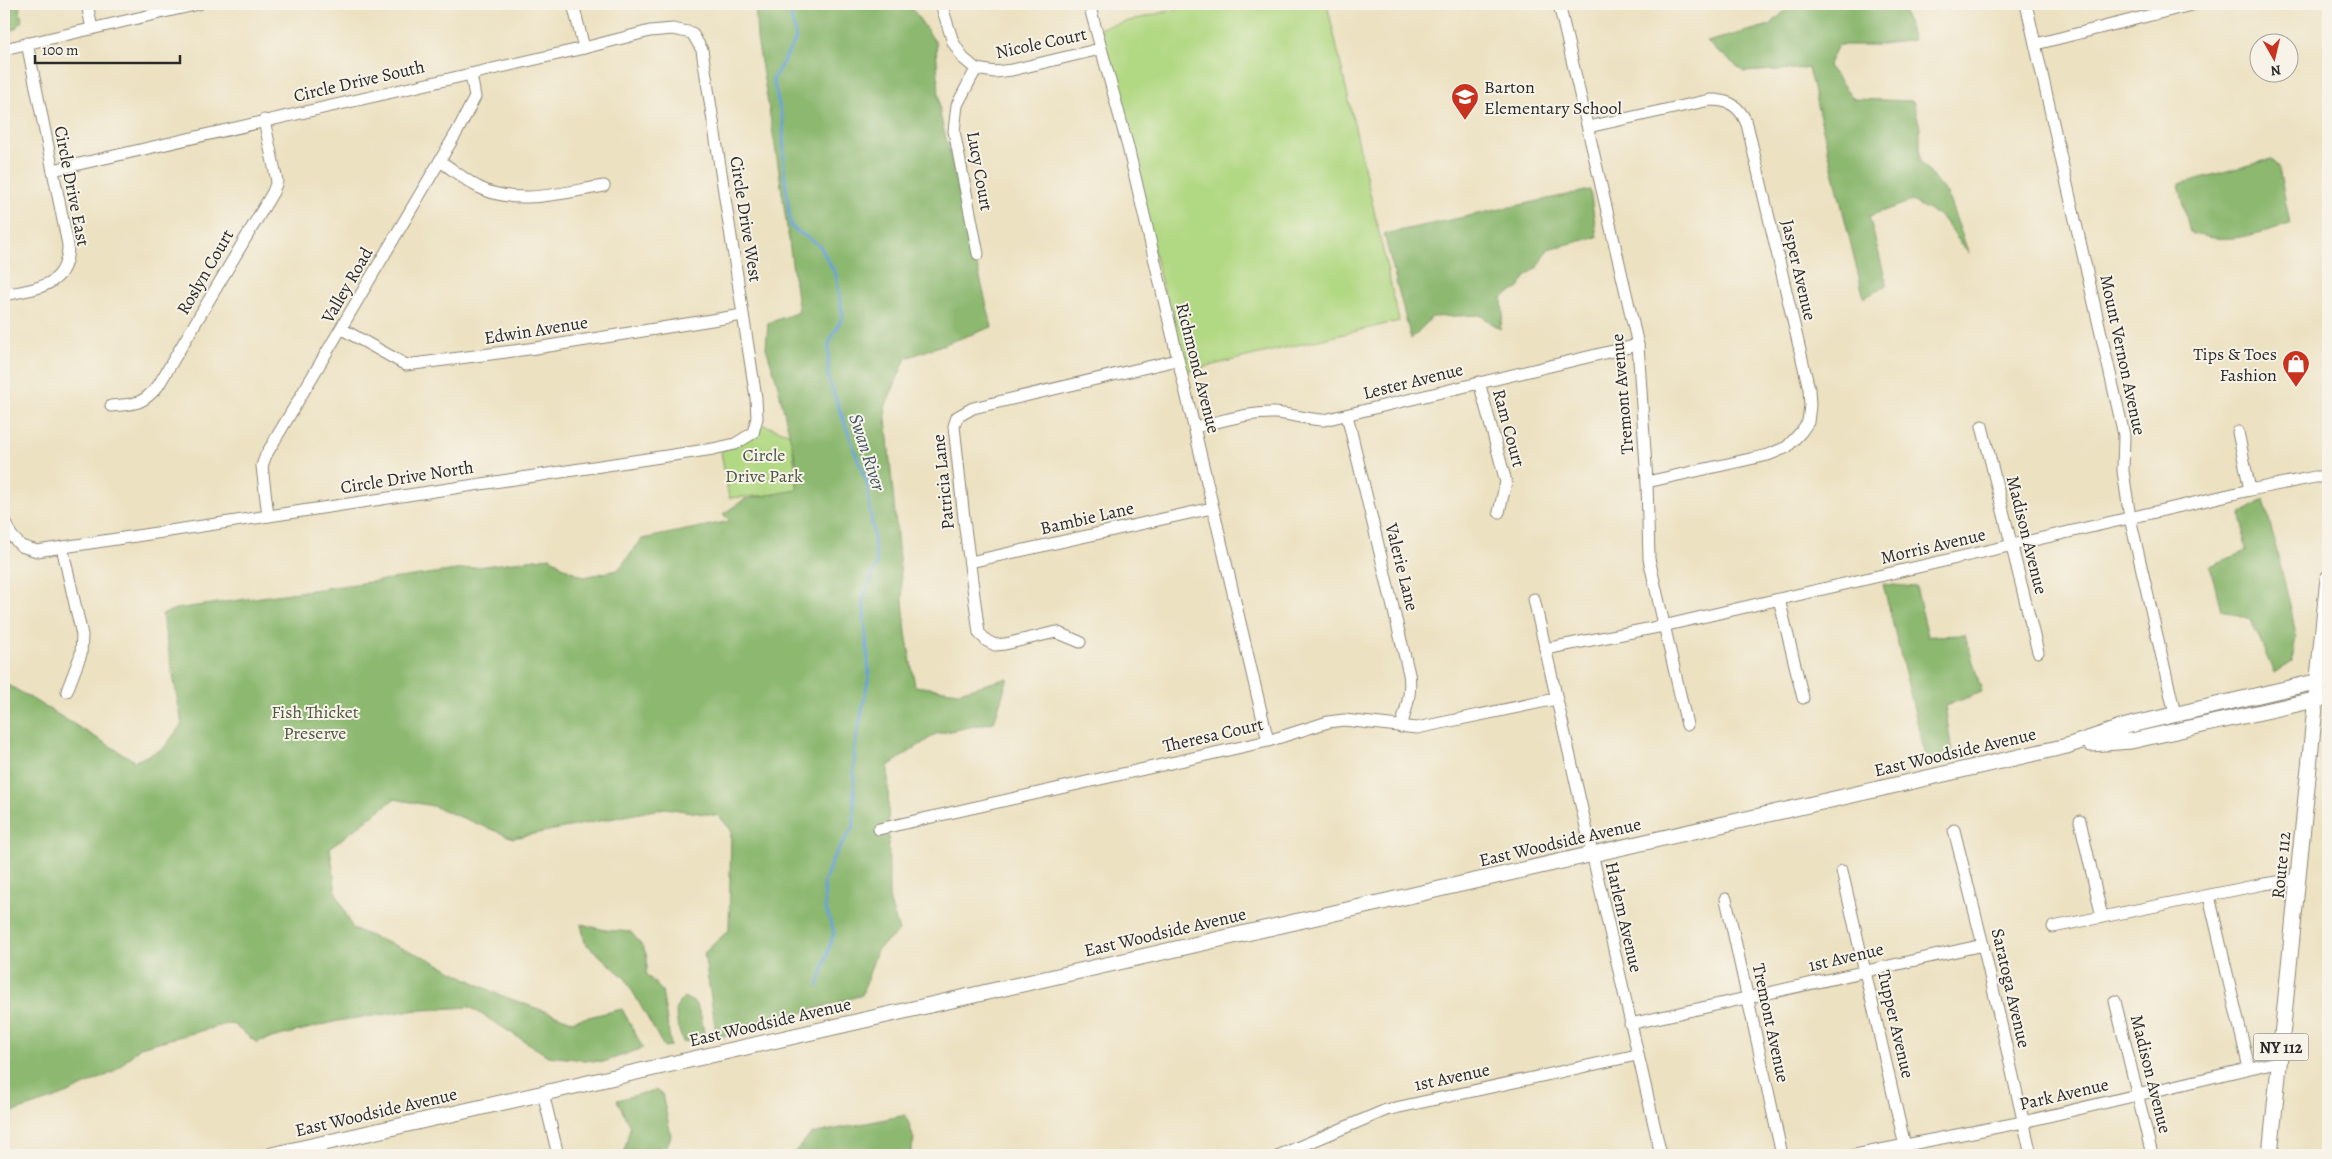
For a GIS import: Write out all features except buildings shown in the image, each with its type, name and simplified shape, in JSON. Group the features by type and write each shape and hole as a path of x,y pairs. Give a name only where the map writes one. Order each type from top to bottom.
{"main road":[{"name":"Route 112","path":"2270,1155 2298,880 2322,698 2328,578"},
{"name":"East Woodside Avenue","path":"272,1155 2067,746 2126,726 2323,680"},
{"name":"East Woodside Avenue","path":"2067,746 2131,741 2322,698"}],"street":[{"path":"87,4 92,29"},
{"path":"4,49 200,4"},
{"path":"573,4 584,48"},
{"name":"Nicole Court","path":"941,4 953,42 963,58 976,68 995,72 1012,70 1100,49"},
{"name":"Richmond Avenue","path":"1089,4 1128,147 1268,741"},
{"name":"Tremont Avenue","path":"1559,4 1638,345 1647,482 1649,559 1687,725"},
{"name":"Mount Vernon Avenue","path":"2026,4 2124,435 2123,471 2130,518 2176,714"},
{"path":"2036,44 2195,4"},
{"name":"Circle Drive South","path":"53,170 584,48 650,31 673,29"},
{"name":"Circle Drive West","path":"673,29 692,33 702,50 756,398 757,418 753,433"},
{"name":"Circle Drive East","path":"4,294 50,284 63,271 68,259 68,244 27,43"},
{"name":"Lucy Court","path":"976,68 957,105 954,130 978,254"},
{"name":"Valley Road","path":"268,516 262,466 266,455 342,329 475,97 471,74"},
{"name":"Jasper Avenue","path":"1588,127 1710,100 1723,100 1736,105 1747,124 1809,389 1808,422 1802,432 1787,447 1768,455 1647,482"},
{"name":"Roslyn Court","path":"111,406 138,404 158,386 273,192 277,181 264,120"},
{"path":"440,161 478,187 498,195 516,198 604,186"},
{"name":"Edwin Avenue","path":"342,329 406,365 536,348 743,316"},
{"name":"Lester Avenue","path":"1194,427 1262,414 1275,413 1312,420 1347,415 1638,345"},
{"name":"Patricia Lane","path":"1080,642 1056,632 995,645 987,641 979,632 976,621 954,426 958,417 973,408 1177,360"},
{"name":"Ram Court","path":"1479,382 1506,482 1499,512"},
{"name":"Valerie Lane","path":"1347,415 1411,685 1401,727"},
{"name":"Madison Avenue","path":"1982,426 2038,652"},
{"path":"2238,432 2250,490"},
{"name":"Circle Drive North","path":"62,547 713,449 735,444 753,433"},
{"name":"Morris Avenue","path":"1545,649 1663,626 2250,490 2315,477 2328,478"},
{"name":"Bambie Lane","path":"970,562 1212,508"},
{"path":"4,517 11,535 20,546 37,551 62,547 82,635 81,654 67,691"},
{"name":"Harlem Avenue","path":"1534,599 1661,1155"},
{"path":"1779,599 1803,698"},
{"name":"Theresa Court","path":"879,829 1268,741 1328,722 1344,720 1401,727 1426,726 1556,699"},
{"path":"2080,821 2102,917"},
{"name":"Saratoga Avenue","path":"1954,830 1983,945 2031,1155"},
{"name":"Tupper Avenue","path":"1842,871 1906,1150"},
{"path":"2053,927 2264,884 2298,880"},
{"path":"2209,896 2249,1068"},
{"name":"Tremont Avenue","path":"1726,899 1782,1155"},
{"name":"1st Avenue","path":"1630,1024 1983,945"},
{"name":"Madison Avenue","path":"2115,1001 2152,1155"},
{"name":"1st Avenue","path":"1280,1155 1386,1110 1637,1055"},
{"name":"Park Avenue","path":"1855,1155 1906,1150 2280,1061"},
{"path":"543,1093 558,1155"}],"green space":[{"path":"4,4 19,4 22,21 15,29 4,32"},
{"name":"Fish Thicket Preserve","path":"755,4 909,4 936,43 940,114 992,327 906,358 885,407 906,633 915,686 959,692 1008,678 994,722 936,734 888,766 889,899 899,931 877,950 862,995 717,1038 704,953 729,930 731,830 719,816 665,808 513,838 433,806 394,799 330,848 336,893 353,929 427,958 497,994 572,1021 622,1009 643,1048 604,1062 548,1056 470,1007 407,1011 338,1021 256,1042 231,1023 140,1047 114,1072 61,1096 4,1115 4,682 135,761 163,749 182,724 162,615 175,609 550,557 565,568 584,577 618,570 642,539 730,521 723,514 745,499 797,490 798,471 777,382 766,348 768,323 799,312 778,164 757,38"},
{"path":"1197,4 1327,4 1399,321 1183,372 1100,28"},
{"path":"1792,4 1902,4 1913,40 1876,45 1838,45 1828,66 1854,99 1913,101 1920,127 1920,161 1947,194 1969,254 1941,217 1912,201 1869,216 1887,285 1864,298 1808,68 1744,72 1707,42 1770,25"},
{"path":"2271,159 2279,169 2290,224 2252,235 2229,238 2204,237 2190,233 2179,184"},
{"path":"1590,190 1597,237 1548,249 1539,266 1526,276 1518,289 1502,297 1503,316 1500,329 1480,315 1432,317 1411,339 1384,234"},
{"name":"Circle Drive Park","path":"760,424 791,434 798,493 729,498 721,452"},
{"path":"2264,499 2296,636 2292,661 2274,673 2251,620 2221,610 2210,566 2246,551 2241,514"},
{"path":"1883,584 1916,587 1928,636 1965,635 1982,692 1945,706 1952,752 1927,762"},
{"path":"581,924 605,930 631,932 639,942 645,951 647,961 646,974 662,991 671,1046 664,1047 625,978 585,943"},
{"path":"684,997 695,1003 701,1016 705,1038 683,1042 677,1025 676,1013 677,1007"},
{"path":"655,1090 662,1094 671,1136 667,1146 624,1152 630,1127 617,1100"},
{"path":"906,1115 914,1140 910,1155 792,1155 811,1134"}],"waterway":[{"name":"Swan River","path":"788,4 796,39 773,79 783,122 784,170 791,227 820,246 836,275 843,316 829,343 828,378 867,484 877,564 863,599 869,675 854,751 854,826 833,858 824,882 825,907 834,932 818,986"}],"place":[{"name":"Barton Elementary School","path":"1465,121"},
{"name":"Tips & Toes Fashion","path":"2296,388"}]}
